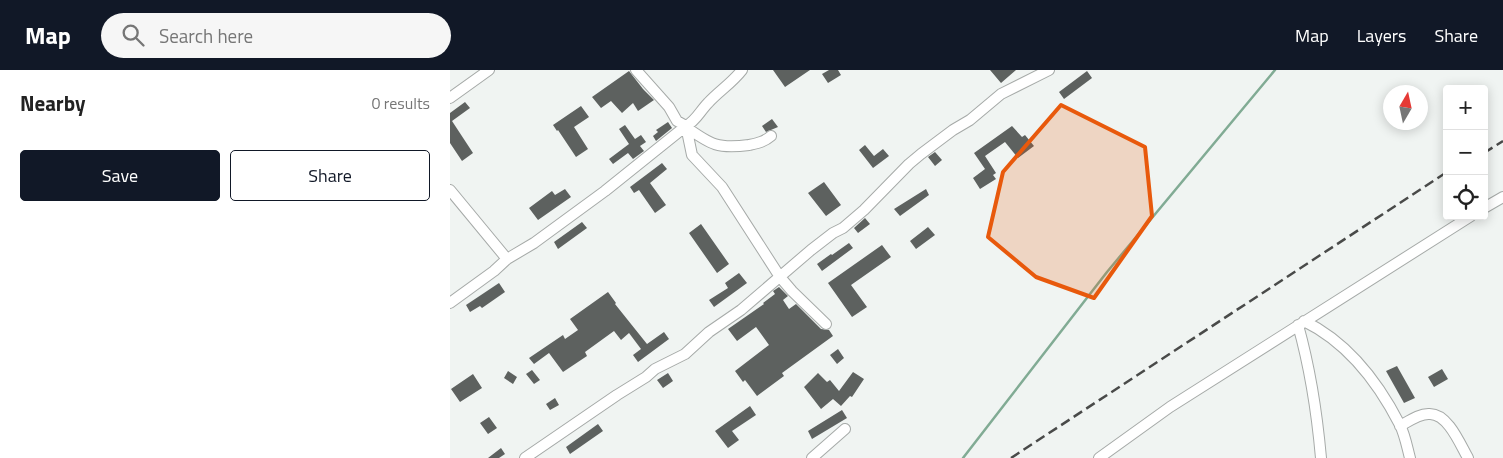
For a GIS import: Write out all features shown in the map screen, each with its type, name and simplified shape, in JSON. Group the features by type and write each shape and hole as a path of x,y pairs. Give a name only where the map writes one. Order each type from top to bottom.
{"street":[{"path":"450,98 489,70"},
{"path":"636,70 669,107 677,121 703,140 721,147 764,142 771,136"},
{"path":"450,303 494,271 507,259 534,243 605,191 692,123 708,103 736,78 742,70"},
{"path":"525,458 655,370 684,354 709,332 741,310 811,250 833,233 843,228 921,154 970,120 1001,94 1049,70"},
{"path":"686,127 692,155 722,187 780,277 826,324"},
{"path":"450,190 507,259"},
{"path":"1488,206 1503,197"},
{"path":"1099,458 1170,407 1465,220"},
{"path":"1301,323 1322,330 1351,354 1372,379 1400,426 1410,458"},
{"path":"1301,323 1321,458"},
{"path":"1400,426 1428,413 1437,415 1451,427 1468,458"},
{"path":"812,458 845,428"}],"highlighted area":[{"path":"1061,105 1145,147 1152,216 1094,298 1036,277 988,237 1003,172"}],"building":[{"path":"773,70 810,70 785,87"},
{"path":"829,70 838,70 841,75 828,83 822,74"},
{"path":"990,70 1016,70 1001,83"},
{"path":"629,71 654,100 638,111 633,103 622,113 611,101 601,108 592,97"},
{"path":"1087,71 1092,78 1064,99 1059,92"},
{"path":"465,102 470,108 452,121 473,153 462,161 450,143 450,113"},
{"path":"581,106 589,117 574,127 588,149 576,157 553,125"},
{"path":"772,119 778,127 766,132 762,126"},
{"path":"668,122 672,128 656,141 653,136 658,132 656,130"},
{"path":"625,125 635,139 641,135 646,142 640,146 644,151 633,159 628,153 613,164 609,159 629,144 619,129"},
{"path":"1012,126 1022,137 1025,135 1034,146 1018,158 1005,142 985,156 996,173 993,175 996,179 980,189 973,178 985,169 974,153"},
{"path":"865,145 874,156 883,149 889,156 873,168 859,150"},
{"path":"935,152 942,160 935,166 928,157"},
{"path":"662,163 667,169 650,183 666,205 655,213 639,190 634,193 630,187"},
{"path":"824,182 841,205 826,216 808,193"},
{"path":"565,189 571,197 538,220 529,208 552,191 555,195"},
{"path":"926,189 929,195 900,216 894,209"},
{"path":"865,218 870,224 858,233 854,228"},
{"path":"582,222 587,228 558,249 554,242"},
{"path":"701,224 729,264 717,273 689,233"},
{"path":"928,227 935,235 916,249 910,241"},
{"path":"849,243 853,248 822,271 817,264"},
{"path":"882,245 891,257 851,285 867,307 852,317 828,283"},
{"path":"739,273 747,283 714,307 709,300 728,288 725,283"},
{"path":"499,283 505,292 482,308 480,306 470,312 466,305"},
{"path":"779,287 788,296 783,300 789,309 796,304 821,329 829,330 833,336 782,373 784,376 757,396 745,380 743,382 735,371 769,345 756,327 737,341 728,329 764,304 775,294 773,291"},
{"path":"608,292 615,304 647,344 664,332 669,339 638,362 633,355 641,349 629,333 621,340 614,331 585,352 587,356 563,372 549,353 534,364 529,358 563,335 565,339 578,330 570,319"},
{"path":"838,349 844,358 837,364 830,355"},
{"path":"1397,366 1415,398 1404,403 1386,371"},
{"path":"1442,369 1448,379 1434,387 1428,377"},
{"path":"532,370 540,380 534,384 526,374"},
{"path":"508,371 517,377 513,384 504,378"},
{"path":"853,372 864,379 852,397 850,396 841,406 833,399 821,409 804,387 818,373 827,382 830,380 839,391"},
{"path":"668,373 673,381 663,388 657,380"},
{"path":"473,374 482,388 460,402 451,389"},
{"path":"555,398 559,405 550,410 546,404"},
{"path":"750,406 756,415 732,431 739,440 728,448 715,431"},
{"path":"842,410 847,418 812,439 808,431"},
{"path":"489,417 497,428 488,434 480,423"},
{"path":"598,424 603,431 570,454 566,447"},
{"path":"501,448 505,454 499,458 488,458"}],"waterway":[{"path":"963,458 1107,272 1275,70"}],"railway":[{"path":"1488,150 1503,141"},
{"path":"1011,458 1443,175"}]}
